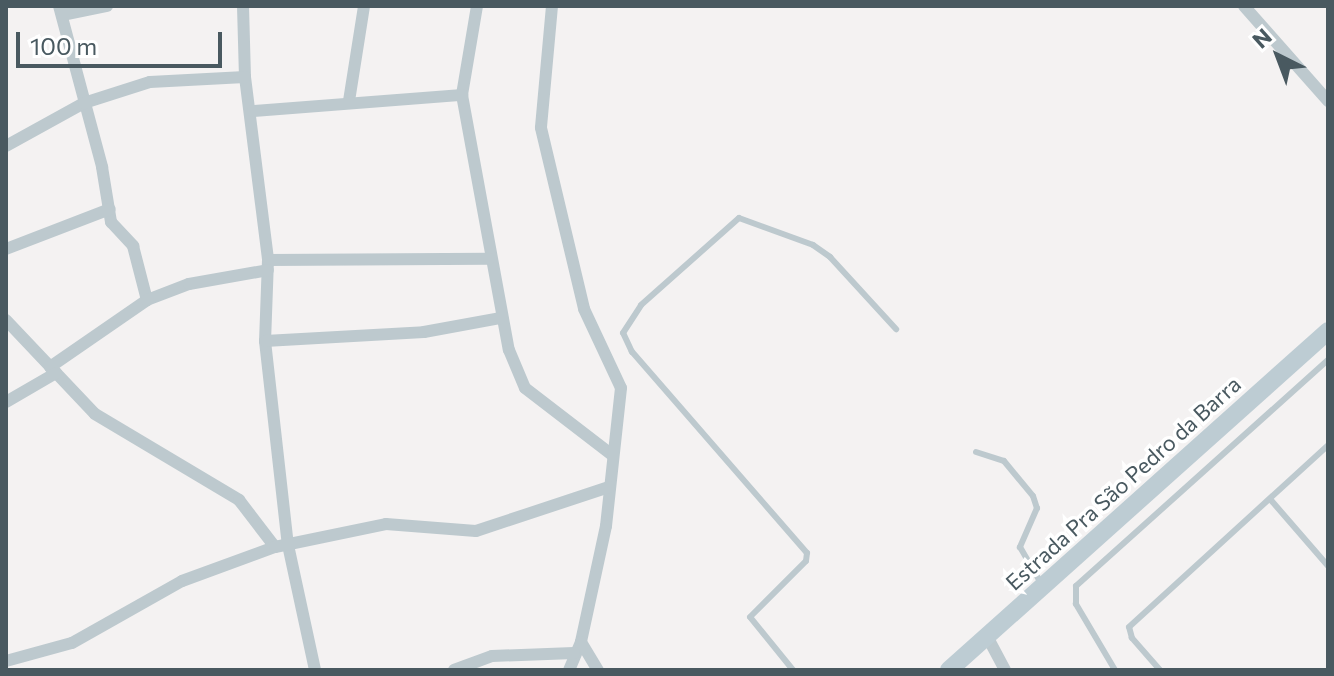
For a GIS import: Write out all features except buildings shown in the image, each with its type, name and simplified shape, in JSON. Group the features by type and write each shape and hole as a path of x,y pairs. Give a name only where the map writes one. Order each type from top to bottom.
{"street":[{"path":"107,6 60,11 115,229 133,246 147,300"},
{"path":"243,6 245,77 253,111 268,265 265,341 282,546 315,670"},
{"path":"349,101 364,6"},
{"path":"477,6 462,95 500,318 525,388 612,455"},
{"path":"552,6 541,128 584,309 621,388 609,487 578,647 569,670"},
{"path":"1244,6 1328,101"},
{"path":"6,146 84,103 158,79 245,77"},
{"path":"253,111 349,101 462,95"},
{"path":"6,249 110,209"},
{"path":"6,402 147,300 189,284 268,265 489,259"},
{"path":"265,341 424,332 500,318"},
{"path":"6,320 107,423 239,500 282,546"},
{"name":"Estrada Pra São Pedro da Barra","path":"949,670 1328,331"},
{"path":"6,661 63,647 182,581 282,546 386,524 476,531 609,487"},
{"path":"988,638 1005,670"},
{"path":"454,670 492,656 578,647"},
{"path":"578,647 598,670"}],"lane":[{"path":"793,670 750,617 806,561 807,553 632,352 623,333 641,305 739,218 759,222 830,257 896,329"},
{"path":"1115,670 1076,604 1076,586 1328,360"},
{"path":"1160,670 1130,635 1129,627 1328,445"},
{"path":"976,452 1004,461 1033,496 1037,508 1020,547 1043,586"},
{"path":"1270,499 1328,566"}]}
